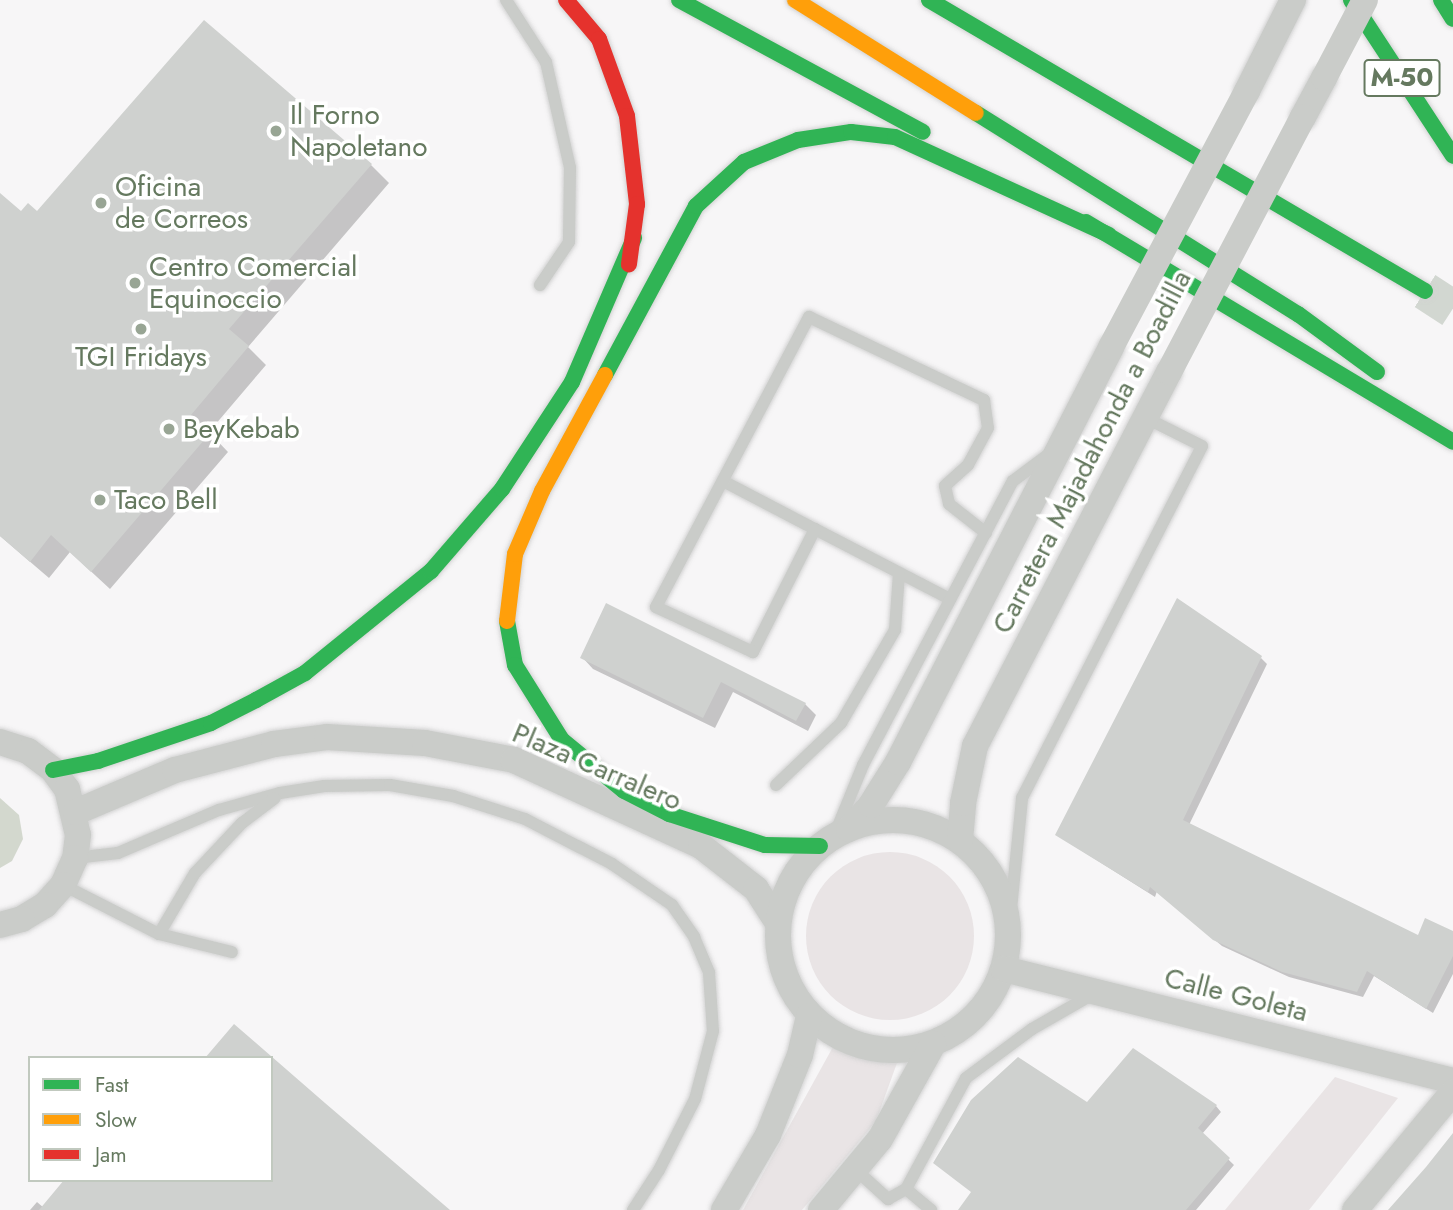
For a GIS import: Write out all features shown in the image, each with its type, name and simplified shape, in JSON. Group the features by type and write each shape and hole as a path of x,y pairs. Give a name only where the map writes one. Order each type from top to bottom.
{"highway":[{"path":"566,0 599,39 624,104 634,155 634,239 621,303 577,422"},
{"path":"679,0 1109,235 1453,442"},
{"path":"795,0 1287,306 1387,378"},
{"path":"929,0 1425,291"},
{"name":"M-50","path":"1351,0 1453,156"},
{"name":"M-50","path":"1441,0 1453,19"},
{"path":"834,837 765,845 669,814 624,791 562,740 515,665 507,597 515,554 577,422 696,206 744,162 798,140 851,132 895,137 1109,235"},
{"path":"53,770 98,761 211,723 256,700 305,673 431,572 502,489 572,382 634,239"},
{"path":"1409,395 1453,427"},
{"path":"669,814 701,846"}],"street":[{"name":"Carretera Majadahonda a Boadilla","path":"1004,969 989,1001 964,1027 933,1044 900,1051 867,1049 836,1037 809,1016 783,973 778,923 794,877 834,837 871,806 898,762 1293,0"},
{"name":"Carretera Majadahonda a Boadilla","path":"960,841 962,803 975,746 1144,417 1364,0"},
{"name":"Plaza Carralero","path":"76,812 175,770 274,744 327,737 425,743 514,760 701,846 756,889 778,923"},
{"path":"0,742 28,751 53,770 76,812 75,858 63,885 45,905 22,919 0,925"},
{"path":"834,837 877,821 906,820 934,827 960,841 995,879 1009,929 1004,969"},
{"name":"Calle Goleta","path":"1004,969 1453,1080"},
{"path":"723,1210 768,1135 800,1055 809,1016"},
{"path":"821,1210 880,1139 933,1044"},
{"path":"1355,1210 1453,1092"}],"lane":[{"path":"506,0 546,62 570,169 569,242 540,285"},
{"path":"815,529 753,652 656,607 809,317 984,400 988,428 968,465 945,486 949,505 986,533"},
{"path":"1009,929 1022,798 1202,446 1144,417"},
{"path":"834,837 863,765 1013,481 1060,445"},
{"path":"723,481 950,600"},
{"path":"776,785 841,723 895,630 899,573"},
{"path":"75,858 118,853 219,810 280,793 324,786 390,785 453,796 525,819 612,864 672,905 694,937 709,973 713,1031 695,1099 633,1210"},
{"path":"159,934 195,873 242,823 280,793"},
{"path":"63,885 159,934 232,952"},
{"path":"855,1169 889,1204 906,1189 966,1078 1032,1029 1096,992"},
{"path":"906,1189 931,1210"}],"shaded area":[{"path":"0,798 19,815 23,839 12,861 0,868"},
{"path":"890,852 922,858 949,877 968,904 974,936 968,968 949,995 922,1014 890,1020 858,1014 831,995 812,968 806,936 812,904 831,877 858,858"},
{"path":"834,1045 897,1063 876,1121 802,1210 743,1210"},
{"path":"1335,1077 1398,1098 1309,1210 1225,1210"}],"building":[{"name":"Centro Comercial Equinoccio","path":"204,20 372,164 229,329 249,346 191,415 211,432 91,572 51,535 30,562 0,536 0,193 21,211 28,203 37,211"},
{"path":"1177,598 1262,656 1183,820 1418,935 1425,918 1453,931 1453,956 1426,1009 1367,971 1357,992 1282,972 1213,940 1150,887 1148,892 1055,835"},
{"path":"606,603 806,703 796,721 721,682 703,718 580,658"},
{"path":"234,1024 271,1056 207,1056"},
{"path":"1133,1048 1217,1105 1198,1128 1230,1158 1186,1210 958,1210 971,1192 933,1163 971,1100 1018,1057 1087,1102"},
{"path":"273,1058 450,1210 39,1210 62,1182 273,1182"},
{"path":"1453,1133 1453,1210 1388,1210 1426,1167"}],"tunnel":[{"path":"1425,291 1453,309"}],"traffic: fast":[{"path":"679,0 923,132"},
{"path":"929,0 1425,291"},
{"path":"1351,0 1453,156"},
{"path":"1441,0 1453,19"},
{"path":"976,113 1298,314 1377,372"},
{"path":"605,375 696,206 744,162 798,140 851,132 895,137 1109,235"},
{"path":"1086,222 1453,442"},
{"path":"53,770 98,761 211,723 256,700 305,673 431,571 502,489 572,382 634,238"},
{"path":"507,621 515,665 562,740 624,791 669,814 765,845 820,846"}],"traffic: slow":[{"path":"795,0 976,113"},
{"path":"507,621 515,554 542,491 605,375"}],"traffic: jam":[{"path":"566,0 599,39 627,116 637,204 629,264"}],"place":[{"name":"Il Forno Napoletano","path":"276,131"},
{"name":"Oficina de Correos","path":"101,203"},
{"name":"Centro Comercial Equinoccio","path":"135,283"},
{"name":"TGI Fridays","path":"141,329"},
{"name":"BeyKebab","path":"169,429"},
{"name":"Taco Bell","path":"100,500"}]}
